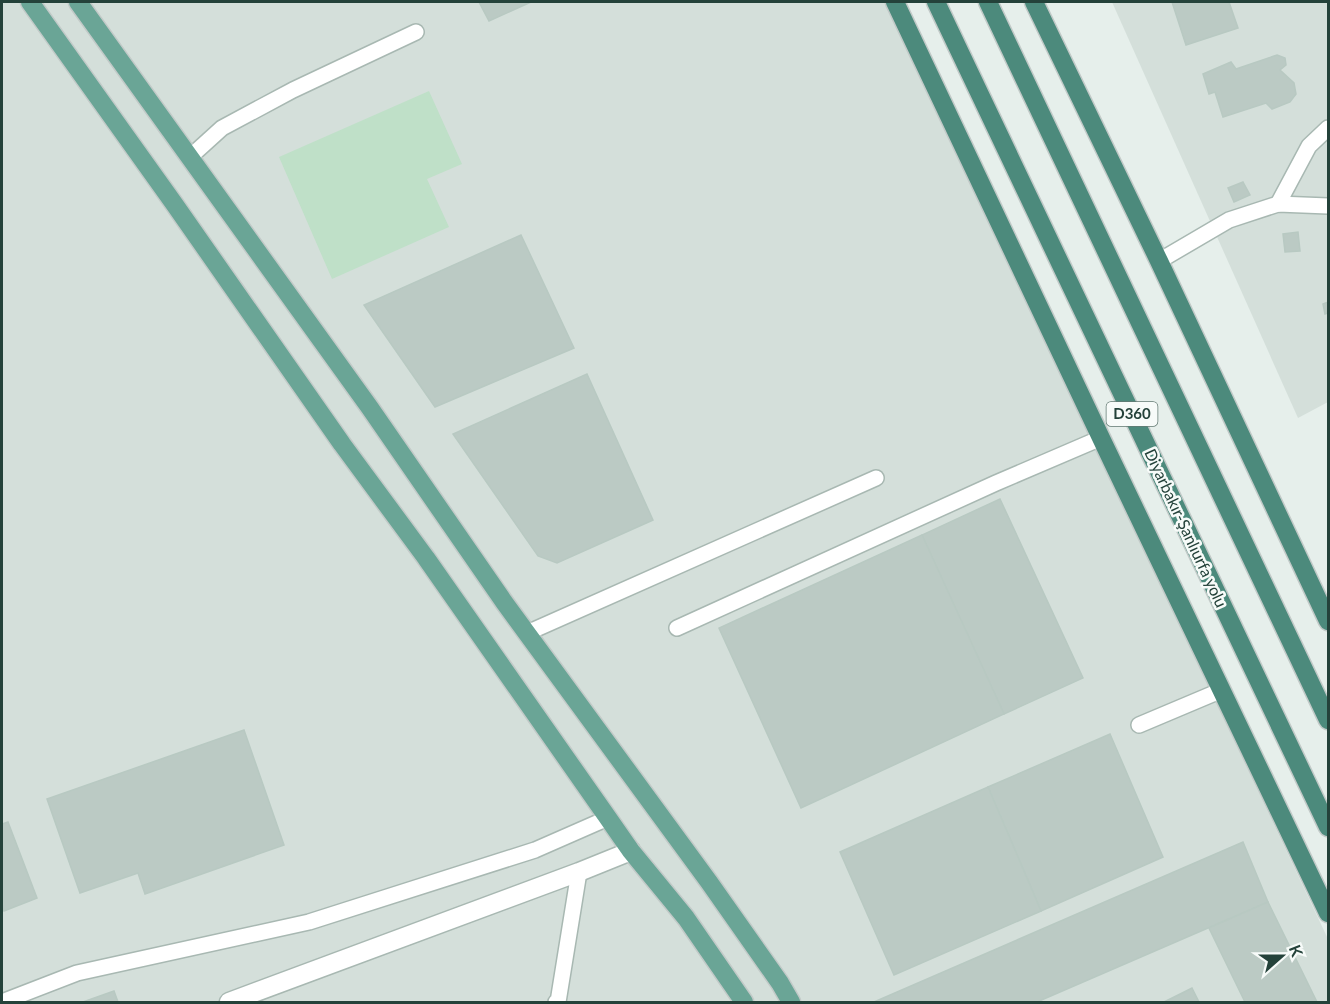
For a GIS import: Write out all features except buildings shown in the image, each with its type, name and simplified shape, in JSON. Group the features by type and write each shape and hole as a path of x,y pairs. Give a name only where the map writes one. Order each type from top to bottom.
{"highway":[{"path":"896,2 1101,438 1329,913"},
{"name":"Diyarbakır-Şanlıurfa yolu","path":"936,2 1329,827"},
{"name":"D360","path":"988,2 1329,720"},
{"path":"1036,2 1329,621"}],"main road":[{"path":"30,2 342,444 454,597 631,851 686,918 744,1002"},
{"path":"78,2 370,408 504,602 715,891 791,1002"}],"street":[{"path":"229,1002 631,851"}],"lane":[{"path":"190,157 222,128 293,90 416,32"},
{"path":"1278,204 1309,146 1329,128"},
{"path":"1159,261 1229,220 1278,204 1329,206"},
{"path":"677,628 996,483 1101,438"},
{"path":"527,633 876,478"},
{"path":"1139,725 1222,690"},
{"path":"2,1002 77,974 309,922 536,850 608,818"},
{"path":"556,1002 558,1002 579,872"}],"shaded area":[{"path":"2,2 886,2 1328,939 1328,1002 2,1002"},
{"path":"1112,2 1328,2 1328,402 1298,418"}],"green space":[{"path":"429,91 462,164 427,179 449,227 332,279 279,157"}]}
